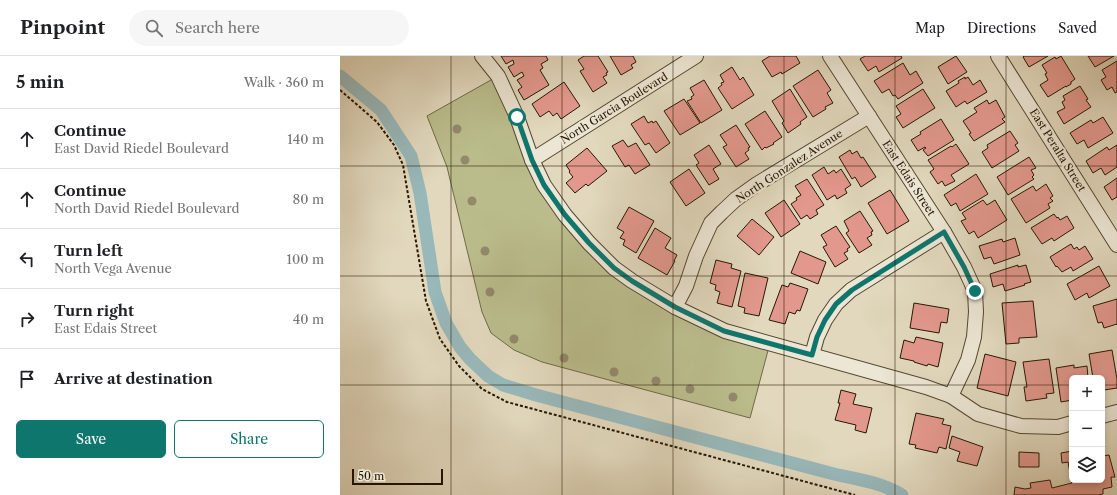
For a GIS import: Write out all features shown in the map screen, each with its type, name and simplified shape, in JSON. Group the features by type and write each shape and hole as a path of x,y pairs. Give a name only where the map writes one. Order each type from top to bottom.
{"street":[{"path":"482,56 498,76 517,117 532,160 544,185 565,215 589,243 614,268 632,281 675,307 724,331 926,387 951,396 978,414 1021,426 1058,427 1069,424"},
{"name":"North Garcia Boulevard","path":"532,160 696,56"},
{"name":"East Edais Street","path":"830,56 944,232 964,267 975,291 976,312 974,337 968,360 951,396"},
{"name":"East Peralta Street","path":"998,56 1117,245"},
{"name":"North Gonzalez Avenue","path":"675,307 686,286 696,256 711,223 722,212 736,199 757,184 869,116"},
{"path":"812,355 817,337 825,320 836,304 852,290 944,232"},
{"path":"1105,415 1117,412"}],"path":[{"path":"340,90 377,122 394,145 403,166 426,302 440,339 459,366 482,388 507,402 855,495"}],"green space":[{"path":"498,76 532,160 589,243 675,307 770,343 750,418 542,362 514,350 491,333 482,312 447,167 427,116"}],"building":[{"path":"501,56 546,56 548,60 541,64 543,68 540,70 549,85 524,100 518,90 522,87 517,80 524,76 522,72 514,77 508,67 514,64 513,60 506,64"},
{"path":"584,56 598,56 608,72 606,73 607,75 603,77 607,83 593,92 580,71 584,69 578,60"},
{"path":"610,56 633,56 636,62 631,65 633,68 621,75"},
{"path":"770,56 796,56 800,63 782,74 781,72 772,77 762,61"},
{"path":"865,56 901,56 902,58 879,72 876,66 868,71 860,59"},
{"path":"956,56 967,72 948,84 938,67"},
{"path":"1048,56 1029,67 1023,57"},
{"path":"1061,56 1075,79 1071,82 1071,84 1048,97 1040,85 1048,80 1045,74 1047,73 1042,65 1055,57 1056,59"},
{"path":"1088,56 1114,56 1095,67"},
{"path":"1117,61 1117,92 1115,93 1112,87 1107,90 1101,80 1106,77 1102,70"},
{"path":"903,63 910,75 916,71 923,83 898,99 895,95 893,96 889,89 882,93 874,81"},
{"path":"732,67 740,80 743,77 754,95 732,109 718,88 722,85 721,83 724,82 720,75"},
{"path":"818,70 831,90 827,93 833,103 825,107 826,109 813,117 793,86"},
{"path":"965,77 965,79 968,77 973,85 980,80 987,92 967,104 965,101 956,107 946,91 959,83 958,81"},
{"path":"704,80 722,110 701,123 687,101 692,99 691,97 694,95 690,88"},
{"path":"564,82 580,106 561,119 557,113 553,116 549,111 540,117 532,104"},
{"path":"1080,86 1091,107 1064,124 1057,112 1065,108 1062,102 1065,100 1063,96"},
{"path":"790,89 807,117 800,122 801,124 788,133 782,123 784,121 772,101"},
{"path":"923,89 935,108 903,128 896,117 901,114 896,106"},
{"path":"684,99 700,123 680,135 664,111"},
{"path":"987,100 989,104 996,100 1005,117 1002,119 1005,122 974,141 969,134 971,133 963,121 977,112 974,108"},
{"path":"765,111 782,137 773,143 774,144 766,148 765,147 762,150 745,124"},
{"path":"644,116 648,123 652,121 653,123 656,121 670,143 656,153 649,143 645,145 631,124"},
{"path":"1103,117 1113,133 1088,148 1084,140 1077,144 1070,133 1091,120 1093,123"},
{"path":"941,119 954,140 928,156 923,150 926,148 925,147 918,151 911,140 921,134 920,132"},
{"path":"736,125 750,147 745,153 749,159 736,167 723,147 727,145 720,135"},
{"path":"1010,131 1018,143 1015,145 1019,151 992,168 982,152 988,148 987,145"},
{"path":"623,140 628,147 636,143 650,165 635,174 629,165 625,167 612,146"},
{"path":"956,144 969,164 951,175 955,181 945,186 942,181 938,184 930,172 934,169 928,160"},
{"path":"709,145 721,164 713,169 719,179 709,185 696,165 699,163 694,155"},
{"path":"1117,145 1117,167 1105,175 1101,168 1093,173 1086,161 1107,147 1109,150"},
{"path":"587,148 607,171 588,186 586,184 575,193 566,183 573,177 566,165"},
{"path":"850,150 852,154 857,151 861,158 863,157 876,177 861,187 855,177 852,179 839,157"},
{"path":"1029,157 1036,168 1031,170 1034,175 1032,177 1034,179 1008,195 997,177"},
{"path":"824,167 828,174 834,170 836,173 841,169 851,185 845,189 847,193 837,199 835,195 827,200 812,175"},
{"path":"689,169 705,193 686,206 670,182"},
{"path":"976,174 988,194 960,211 956,203 951,206 944,195"},
{"path":"1117,178 1117,197 1112,200 1104,187"},
{"path":"807,179 824,205 816,210 818,214 810,219 807,215 801,219 791,204 801,195 795,186"},
{"path":"1046,184 1053,196 1050,198 1053,201 1048,204 1050,208 1026,223 1011,199 1033,186 1036,191"},
{"path":"890,190 909,221 887,234 868,203"},
{"path":"784,200 800,224 781,237 765,213"},
{"path":"983,200 987,205 995,200 1007,220 978,238 974,231 969,234 961,221 966,219 962,213"},
{"path":"629,207 654,221 636,253 623,245 625,240 620,238 624,232 617,228"},
{"path":"860,211 873,231 871,232 872,235 867,238 872,245 859,253 846,233 849,231 844,221"},
{"path":"1054,214 1060,220 1067,216 1074,228 1054,241 1052,238 1042,244 1031,228"},
{"path":"752,219 774,237 759,255 737,236"},
{"path":"836,226 850,247 847,249 848,251 844,253 848,259 835,267 823,247 827,245 821,235"},
{"path":"655,228 671,238 665,248 677,255 667,275 638,258"},
{"path":"1015,238 1020,255 994,264 991,257 984,259 979,246 1002,239 1003,242"},
{"path":"1071,244 1074,249 1077,247 1079,250 1085,246 1093,259 1073,271 1071,267 1062,272 1057,266 1056,267 1050,257"},
{"path":"800,251 826,262 818,284 791,273"},
{"path":"716,260 732,264 731,268 741,271 732,307 717,303 720,292 715,290 716,285 710,283"},
{"path":"1018,265 1018,267 1026,265 1031,282 1005,291 1003,284 993,287 990,274"},
{"path":"1099,266 1110,286 1089,298 1087,293 1075,300 1067,284"},
{"path":"745,273 768,278 759,316 744,313 745,308 738,306"},
{"path":"790,283 808,289 800,311 797,310 795,314 789,312 785,324 769,320 782,285 788,287"},
{"path":"1117,299 1117,324 1104,328 1102,322 1098,323 1093,306"},
{"path":"1033,301 1037,337 1019,338 1019,343 1006,344 1002,303"},
{"path":"914,303 949,309 947,323 941,322 939,333 910,328"},
{"path":"916,337 943,343 938,367 928,364 927,366 900,358 904,340 914,343"},
{"path":"1112,350 1117,388 1105,390 1105,375 1092,375 1089,354"},
{"path":"985,354 1016,362 1008,396 977,388"},
{"path":"1049,359 1054,393 1046,394 1047,398 1026,401 1024,387 1027,387 1023,362"},
{"path":"1074,365 1074,368 1087,366 1088,375 1069,375 1069,401 1061,402 1056,368"},
{"path":"841,390 856,394 853,404 872,408 866,433 855,430 856,425 835,420 840,403 838,403"},
{"path":"916,413 944,419 942,424 951,426 946,449 939,447 937,453 915,448 916,445 909,444"},
{"path":"952,436 983,447 977,466 957,461 960,452 949,448"},
{"path":"1019,452 1039,453 1039,467 1019,467"},
{"path":"1069,452 1069,467 1068,462 1062,463 1061,453"},
{"path":"1109,455 1115,477 1111,477 1112,487 1103,489 1103,494 1014,495 1015,487 1025,489 1031,488 1030,483 1050,480 1052,488 1072,483 1105,483 1105,456"}],"waterway":[{"path":"340,76 381,110 411,156 420,193 435,292 446,323 460,347 488,376 503,385 536,395 834,474 870,482 886,487 902,495"}],"route":[{"path":"517,117 532,160 544,185 565,215 589,243 614,268 632,281 675,307 724,331 812,355 817,337 825,320 836,304 852,290 944,232 964,267 975,291"}]}
